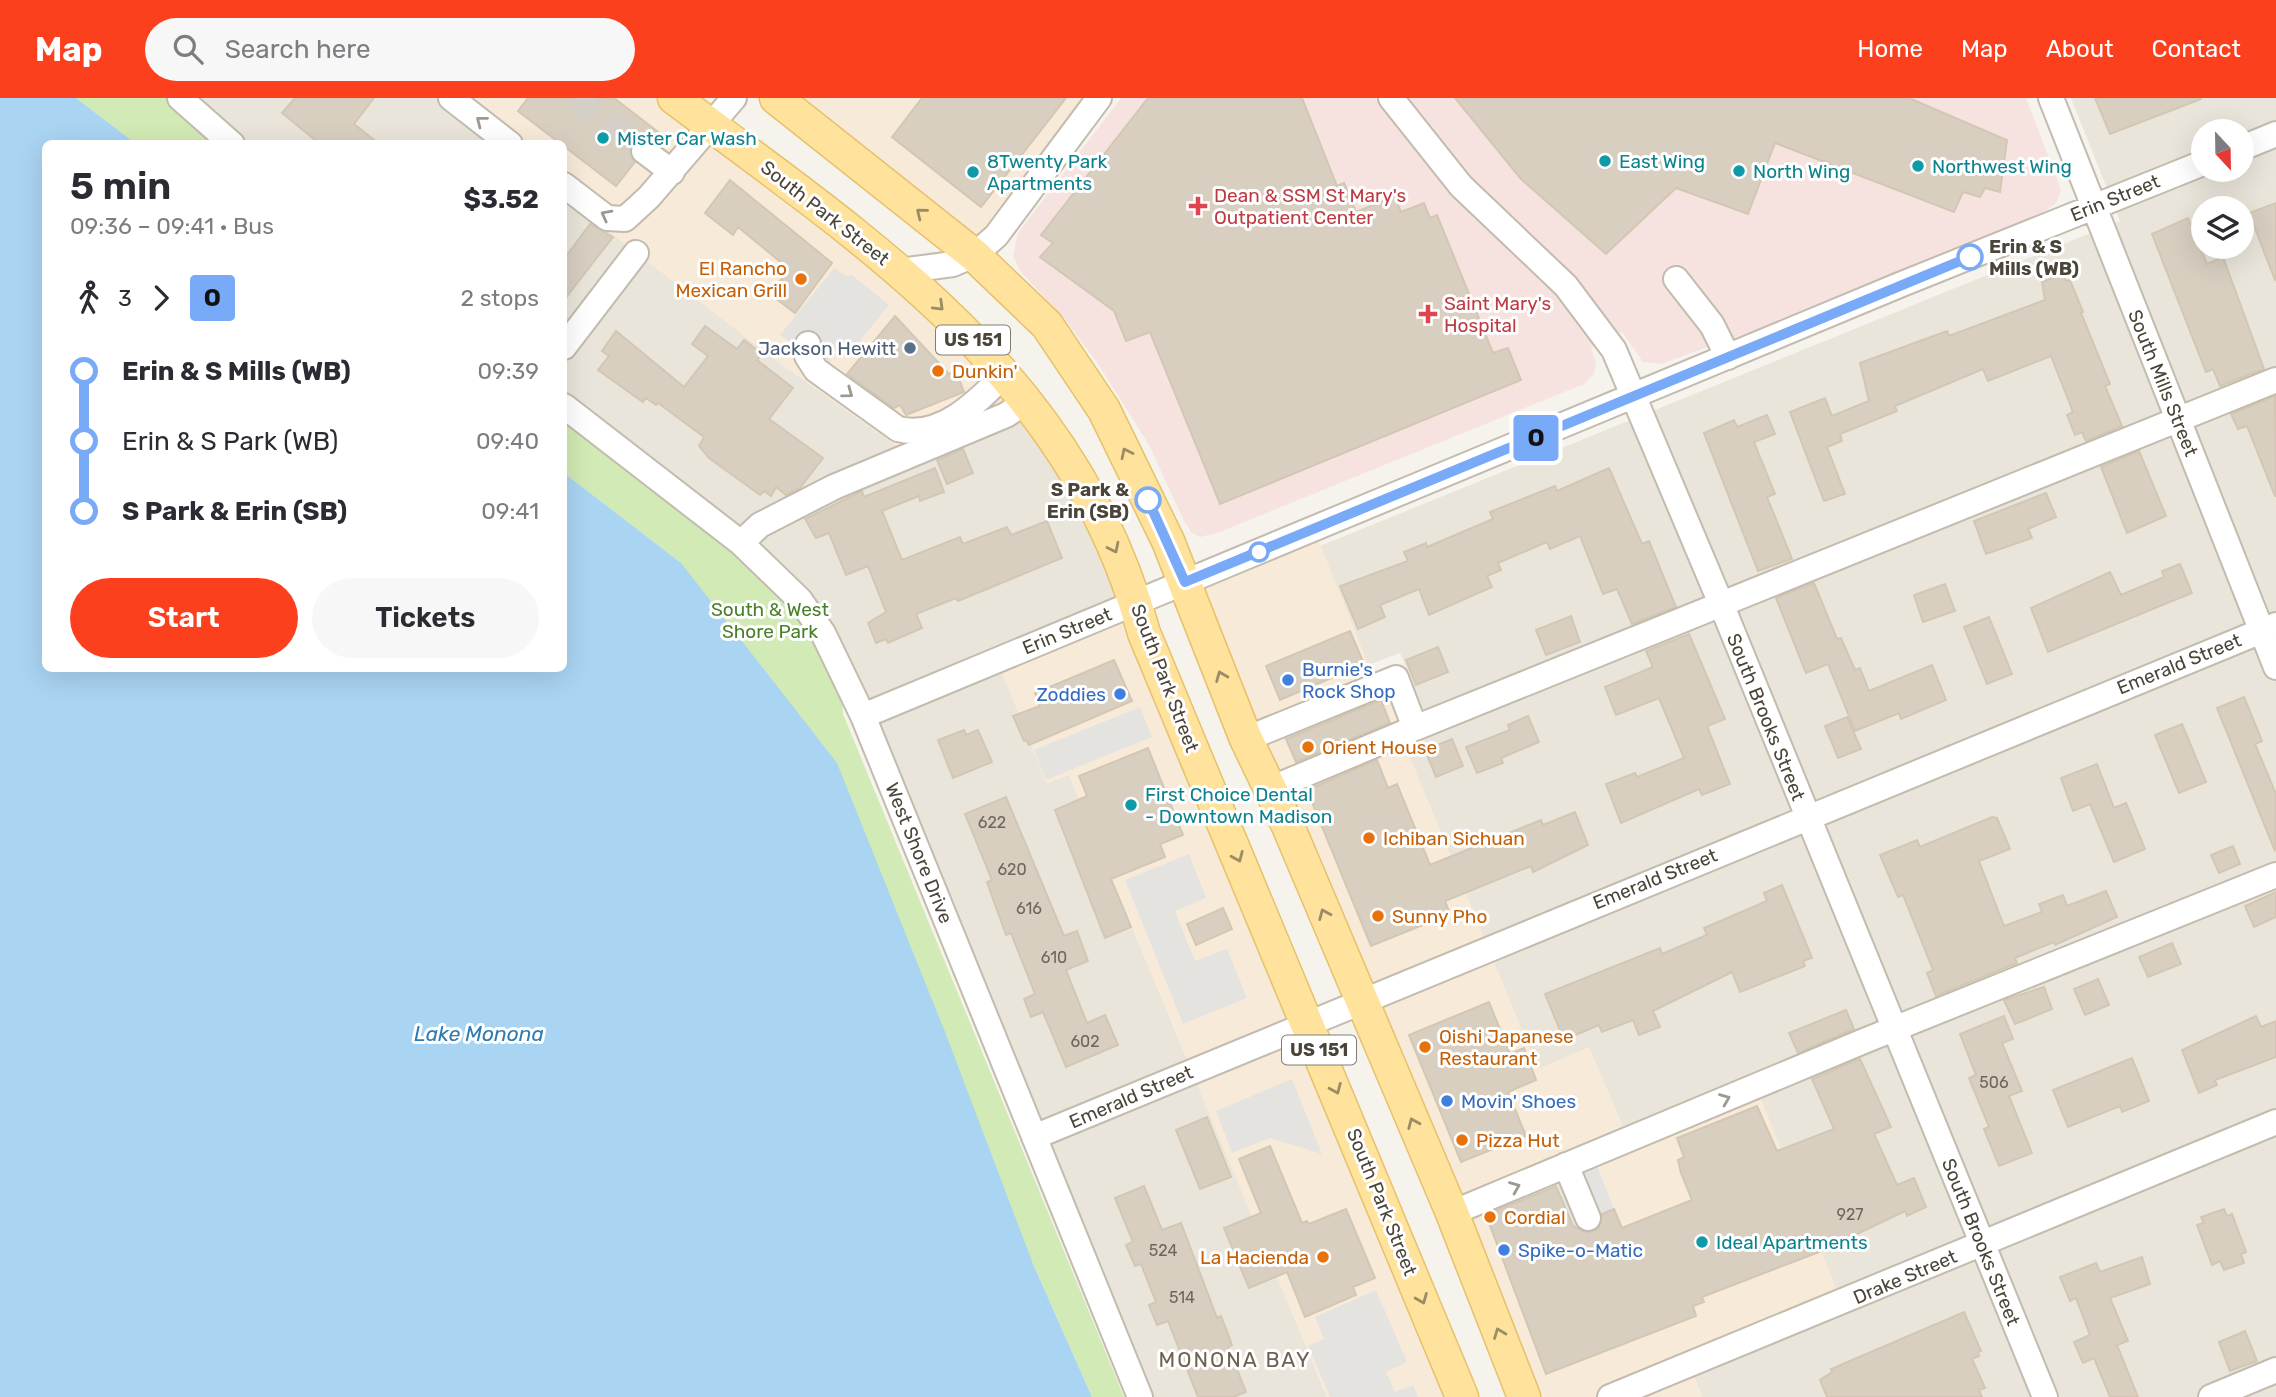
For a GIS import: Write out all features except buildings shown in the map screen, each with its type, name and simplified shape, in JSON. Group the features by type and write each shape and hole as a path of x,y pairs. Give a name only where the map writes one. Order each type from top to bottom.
{"main road":[{"name":"South Park Street","path":"674,98 900,271 936,302 1005,374 1050,430 1091,500 1122,564 1154,657 1462,1397"},
{"name":"US 151","path":"776,98 974,255 1047,325 1104,410 1168,541 1246,739 1452,1213 1524,1397"}],"street":[{"path":"180,98 227,140"},
{"path":"451,98 505,140"},
{"path":"567,187 613,220 631,216 712,127 734,98"},
{"path":"900,271 953,264 974,255 996,236 1099,98"},
{"name":"South Brooks Street","path":"1391,98 1461,186 1566,286 1614,350 2045,1397"},
{"name":"South Mills Street","path":"2051,98 2177,418 2269,628 2276,667"},
{"path":"2254,143 2276,134"},
{"path":"644,150 672,172"},
{"name":"Erin Street","path":"863,716 2191,168"},
{"path":"567,343 636,253"},
{"path":"1676,279 1712,325 1728,357"},
{"path":"808,344 807,356 816,370 898,429 912,432 929,428 969,410 1005,374"},
{"path":"1270,789 2276,380"},
{"path":"741,543 760,525 834,487 1006,415 1027,401"},
{"name":"West Shore Drive","path":"567,408 741,543 800,600 823,633 863,716 1140,1397"},
{"name":"Emerald Street","path":"1034,1137 2269,628"},
{"path":"1246,739 1396,678 1415,728"},
{"path":"1452,1213 2276,875"},
{"name":"Drake Street","path":"1610,1397 2276,1122"},
{"path":"1566,1166 1588,1218"},
{"path":"2211,1397 2276,1370"}],"shaded area":[{"path":"180,98 436,98 491,140 229,140"},
{"path":"436,98 674,98 1027,401 911,456 781,364 567,199 567,140 491,140"},
{"path":"776,98 1090,98 974,255"},
{"name":"Saint Mary's Hospital","path":"1121,98 2026,98 2061,190 2056,203 2043,213 1769,325 1661,364 1643,362 1622,332 1591,348 1596,363 1594,374 1584,384 1217,533 1200,537 1192,533 1184,521 1149,445 1098,364 1066,321 1020,271 1013,256 1018,233"},
{"path":"2071,98 2276,98 2276,1397 1702,1397 1689,1364 1625,1132 1589,1048 1535,1071 1401,742 1431,730 1400,653 1368,665 1320,546 2120,221"},
{"path":"567,199 781,364 911,456 1027,401 1136,602 1047,783 1069,775 1327,1397 1140,1397 863,716 567,409"},
{"path":"834,268 846,276 852,275 889,305 846,358 836,350 830,350 830,368 780,335"},
{"path":"1314,529 1377,686 1396,678 1401,735 1538,1069 1589,1047 1625,1132 1756,1086 1842,1303 1689,1365 1702,1397 1524,1397 1185,582"},
{"path":"1136,602 1462,1397 1327,1397 1069,775 1046,783 997,660"},
{"path":"1140,707 1152,737 1046,780 1034,750"},
{"path":"1189,854 1206,898 1175,911 1195,961 1227,949 1247,998 1183,1024 1125,880"},
{"path":"1292,1079 1322,1154 1270,1138 1232,1153 1216,1111"},
{"path":"1597,1166 1614,1209 1580,1223 1594,1256 1566,1225 1556,1199 1562,1196 1557,1183"},
{"path":"1376,1290 1407,1362 1386,1372 1395,1392 1413,1385 1418,1397 1330,1397 1308,1346 1324,1339 1315,1317"}],"green space":[{"path":"76,98 180,98 229,140 131,140"},
{"name":"South & West Shore Park","path":"567,408 741,543 840,665 843,714 1124,1397 1092,1397 1033,1264 681,563 567,475"}],"water":[{"name":"Lake Monona","path":"0,98 76,98 131,140 42,140 42,672 567,672 567,475 681,563 837,763 945,1032 1033,1264 1092,1397 0,1397"}],"tunnel":[{"path":"576,98 644,151"}],"bus line":[{"name":"O","path":"1148,500 1185,582 1970,257"}],"place":[{"name":"Mister Car Wash","path":"603,138"},
{"name":"East Wing","path":"1605,161"},
{"name":"Northwest Wing","path":"1918,166"},
{"name":"North Wing","path":"1739,171"},
{"name":"8Twenty Park Apartments","path":"973,172"},
{"name":"Dean & SSM St Mary's Outpatient Center","path":"1198,206"},
{"name":"Erin & S Mills (WB)","path":"1970,257"},
{"name":"El Rancho Mexican Grill","path":"801,279"},
{"name":"Saint Mary's Hospital","path":"1428,314"},
{"name":"Jackson Hewitt","path":"910,348"},
{"name":"Dunkin'","path":"938,371"},
{"name":"S Park & Erin (SB)","path":"1148,500"},
{"name":"Burnie's Rock Shop","path":"1288,680"},
{"name":"Zoddies","path":"1120,694"},
{"name":"Orient House","path":"1308,747"},
{"name":"First Choice Dental - Downtown Madison","path":"1131,805"},
{"name":"Ichiban Sichuan","path":"1369,838"},
{"name":"Sunny Pho","path":"1378,916"},
{"name":"Oishi Japanese Restaurant","path":"1425,1047"},
{"name":"Movin' Shoes","path":"1447,1101"},
{"name":"Pizza Hut","path":"1462,1140"},
{"name":"Cordial","path":"1490,1217"},
{"name":"Ideal Apartments","path":"1702,1242"},
{"name":"Spike-o-Matic","path":"1504,1250"},
{"name":"La Hacienda","path":"1323,1257"}],"district":[{"name":"MONONA BAY","path":"1235,1359"}]}
